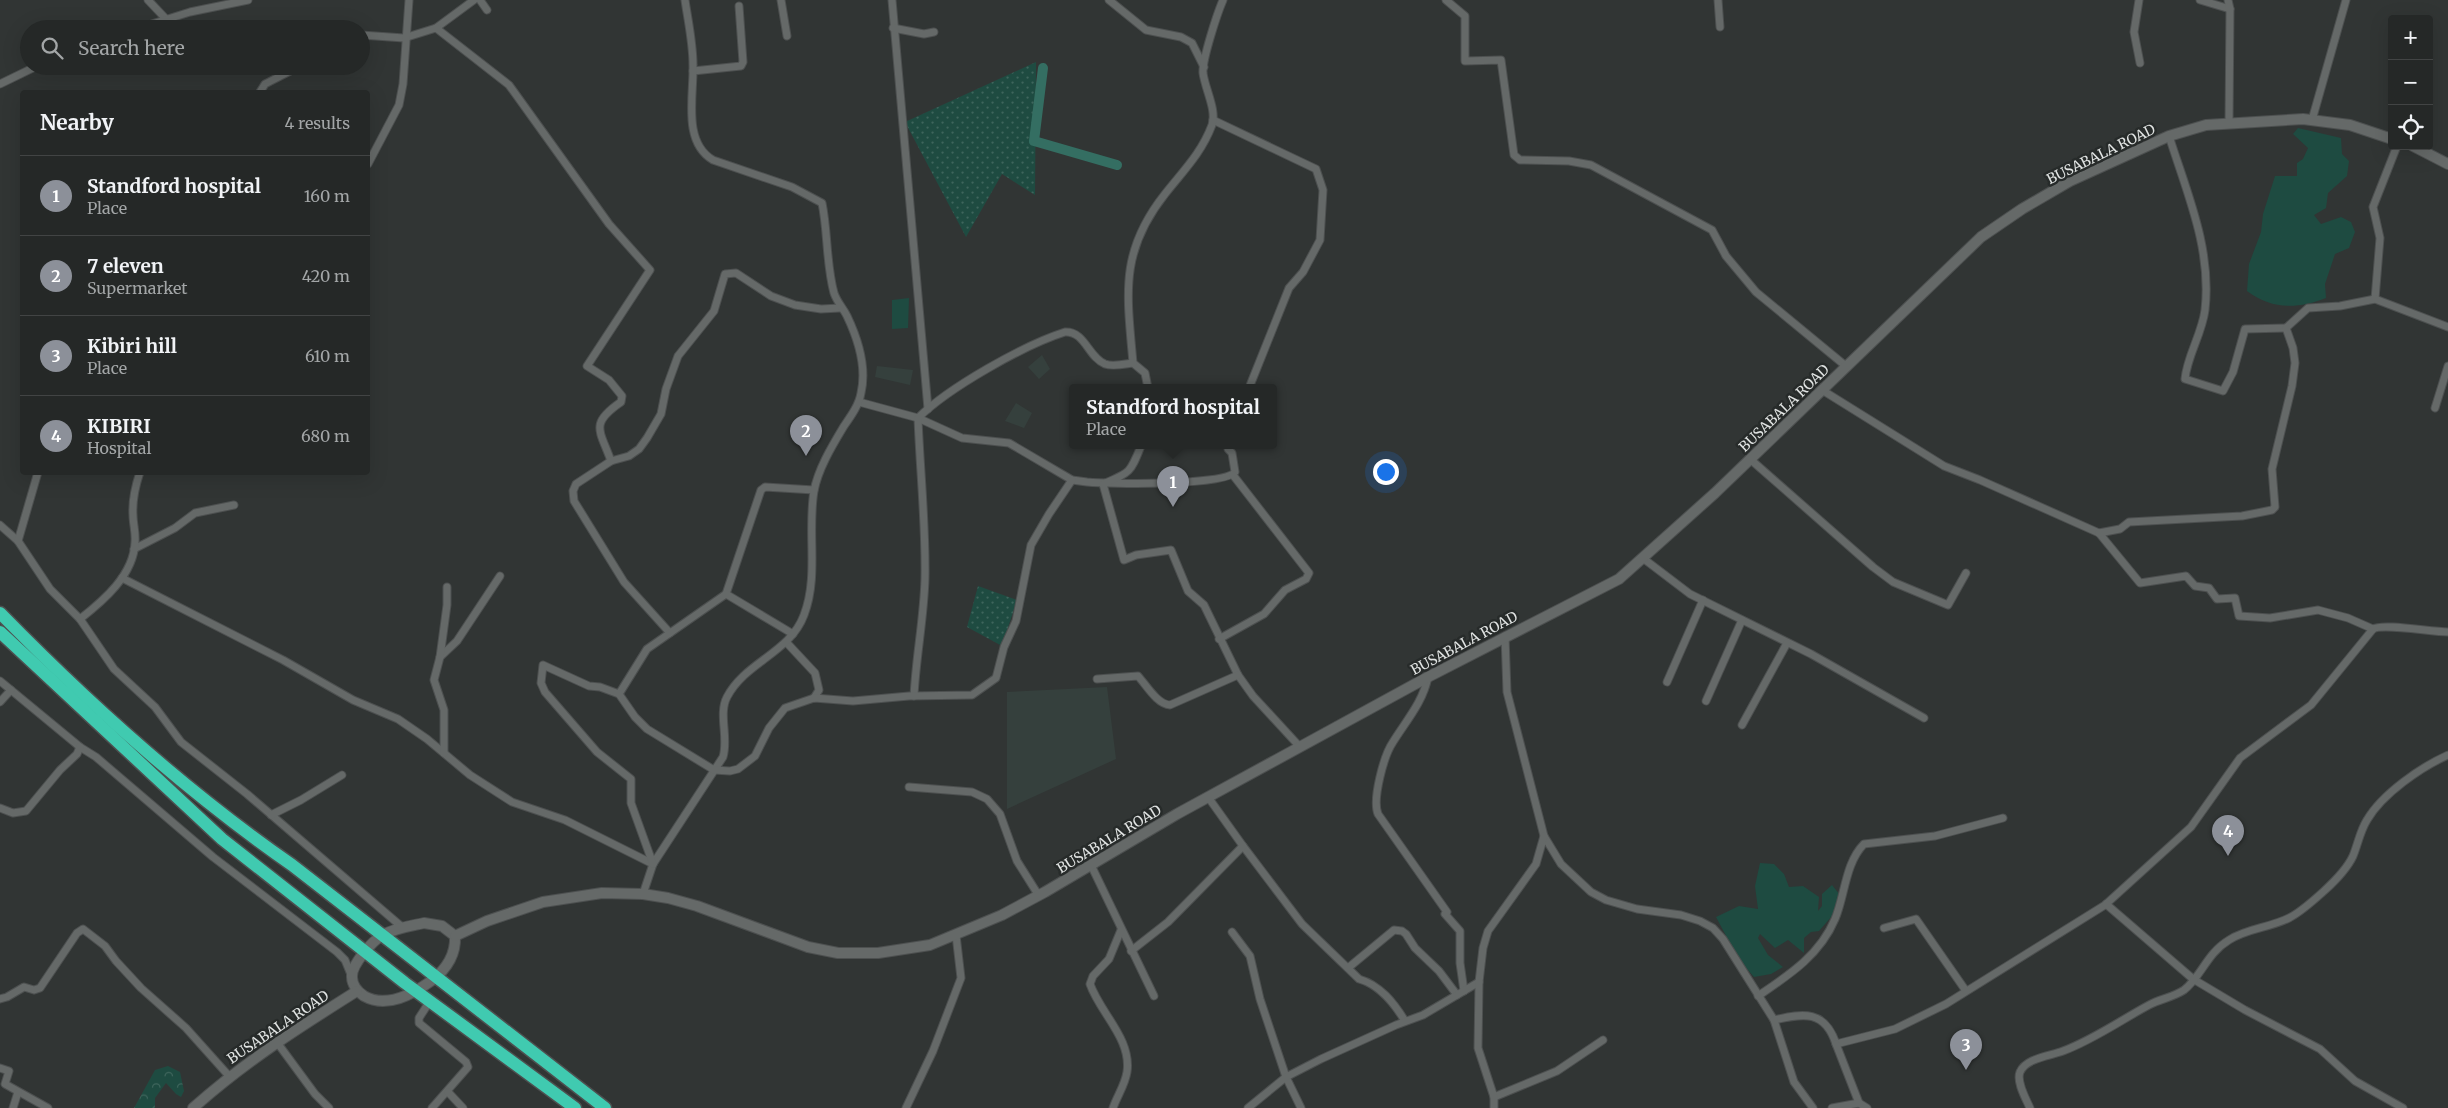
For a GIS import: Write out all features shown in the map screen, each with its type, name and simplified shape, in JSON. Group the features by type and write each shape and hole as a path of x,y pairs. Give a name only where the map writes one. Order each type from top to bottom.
{"highway":[{"path":"0,614 32,646 181,781 241,830 292,865 604,1108"},
{"path":"0,632 222,839 417,992 575,1108"}],"street":[{"path":"148,0 166,19"},
{"path":"163,20 248,0"},
{"path":"370,160 399,105 406,50 404,38 409,0"},
{"path":"370,36 404,38 436,28 474,0"},
{"path":"480,0 487,10"},
{"path":"643,894 653,864 714,770 725,749 724,707 726,698 761,660 787,643 804,617 811,592 814,490 836,439 859,402 863,377 860,349 847,316 840,308 834,293 822,203 792,187 713,160 702,154 693,131 693,71 685,0"},
{"path":"781,0 787,36"},
{"path":"892,0 928,409"},
{"path":"1109,0 1133,22 1146,30 1181,37 1192,43 1204,67"},
{"path":"1133,363 1128,273 1133,252 1155,207 1188,168 1214,120 1203,73 1223,0"},
{"path":"1446,0 1464,16 1466,60 1501,60 1514,155 1516,158 1520,160 1569,161 1591,165 1712,230 1726,256 1756,292 1847,367"},
{"path":"1718,0 1720,26"},
{"path":"2139,0 2134,32 2140,63"},
{"path":"2200,0 2230,9"},
{"path":"2228,0 2230,9 2229,123"},
{"path":"2312,120 2346,0"},
{"path":"693,71 742,66 739,6"},
{"path":"436,28 509,85 609,224 650,270 587,366 609,380 622,396 621,402 602,418 598,430 611,461"},
{"path":"893,28 924,34 934,32"},
{"path":"0,84 20,74"},
{"path":"261,90 265,84 282,75"},
{"path":"1214,120 1316,169 1322,182 1320,240 1303,272 1289,288 1251,384"},
{"name":"BUSABALA ROAD","path":"454,936 487,921 542,902 602,893 643,894 697,906 808,946 838,953 905,950 956,935 1039,896 1208,797 1505,636 1619,579 1750,459 1981,237 2022,209 2070,182 2169,136 2206,125 2312,120 2350,125 2388,138"},
{"path":"2169,136 2204,248 2207,269 2205,311 2185,379 2223,391 2233,372 2245,328 2286,328 2308,308 2340,306 2376,299 2448,327"},
{"path":"2376,299 2380,238 2373,207 2395,150"},
{"path":"2421,150 2448,164"},
{"path":"670,633 624,582 574,501 573,491 576,484 611,461 629,456 639,449 661,414 666,389 678,356 716,307 726,274 736,273 771,296 794,305 821,309 840,308"},
{"path":"2099,533 2120,529 2128,522 2242,516 2272,510 2275,507 2272,469 2292,386 2295,363 2293,348 2286,328"},
{"path":"918,418 928,409 988,369 1065,332 1075,334 1095,358 1105,364 1133,363 1146,373 1147,384"},
{"path":"2435,408 2448,366"},
{"path":"1822,390 1944,466 2099,533 2140,583 2186,576 2196,586 2209,588 2217,599 2235,598 2239,616 2270,618 2318,610 2348,618 2373,629 2386,626 2430,632 2448,632"},
{"path":"859,402 918,418 962,438 1009,443 1072,480 1103,484 1186,483 1233,475"},
{"path":"914,696 915,663 923,622 925,576 918,418"},
{"path":"1103,484 1126,474 1132,468 1140,449"},
{"path":"1219,639 1264,614 1285,590 1306,579 1309,573 1233,475 1234,460 1229,449"},
{"path":"1750,459 1873,567 1893,582 1948,605 1966,573"},
{"path":"18,541 37,475"},
{"path":"80,619 111,592 122,578 134,549 132,500 139,475"},
{"path":"653,864 631,803 631,779 597,752 545,692 540,683 544,665 589,686 600,687 619,694 642,726 714,770 730,771 746,764 755,756 769,728 786,708 814,698 853,701 914,696 972,696 996,678 1004,647 1016,621 1030,545 1072,480"},
{"path":"1103,484 1124,560 1136,555 1171,550 1188,591 1204,605 1238,675 1253,696 1300,748"},
{"path":"619,694 630,680 642,655 726,594 761,490 765,488 814,490"},
{"path":"134,549 175,528 196,513 234,505"},
{"path":"0,525 18,541 50,589 80,619 114,669 156,707 181,742 271,815 402,927"},
{"path":"1644,558 1690,594 1787,642 1924,718"},
{"path":"440,657 462,635 500,576"},
{"path":"122,578 283,660 353,700 398,719 416,730 470,775 512,802 565,820 653,864"},
{"path":"444,752 444,710 434,680 440,657 447,605 446,587"},
{"path":"726,594 793,634"},
{"path":"1667,682 1703,600"},
{"path":"1706,701 1742,620"},
{"path":"1836,1044 1896,1029 1946,1004 2058,937 2106,904 2191,827 2240,758 2311,705 2373,629"},
{"path":"1505,636 1507,692 1544,836 1569,874 1597,896 1638,909 1681,915 1713,928 1723,939 1774,1020 1794,1082 1813,1108"},
{"path":"1742,725 1787,642"},
{"path":"787,643 815,673 819,684 814,698"},
{"path":"1097,679 1138,676 1159,700 1165,705 1170,706 1238,675"},
{"path":"1428,677 1423,696 1392,744 1378,788 1376,808 1378,814 1447,912 1445,914 1460,931 1460,963 1464,991"},
{"path":"0,681 80,747 96,757 213,857 337,952 345,960 357,991 366,997 382,1001 396,1000 417,992 436,977 448,964 456,948 454,936 442,926 424,923 402,927 382,935 365,952 355,966 352,977"},
{"path":"0,702 11,690"},
{"path":"0,808 13,812 26,812 60,770 77,754 80,747"},
{"path":"2030,1108 2019,1079 2020,1073 2025,1066 2090,1038 2152,1004 2183,990 2214,950 2230,939 2248,929 2289,918 2324,891 2352,857 2366,820 2383,801 2414,774 2430,763 2448,755"},
{"path":"271,815 301,800 342,775"},
{"path":"909,787 972,792 987,799 1000,814 1014,855 1039,896"},
{"path":"1208,797 1302,924 1359,979 1369,982 1395,1004 1405,1022"},
{"path":"1758,996 1807,960 1826,937 1836,918 1853,863 1864,844 1936,836 2003,818"},
{"path":"1494,1108 1494,1096 1478,1048 1479,982 1483,948 1488,931 1532,870 1540,853 1544,836"},
{"path":"1131,951 1168,922 1243,846"},
{"path":"1091,865 1154,996"},
{"path":"2106,904 2193,979 2245,1010 2320,1049 2355,1081 2403,1108"},
{"path":"1884,928 1906,920 1916,919 1966,992"},
{"path":"0,998 7,997 24,988 34,990 40,988 77,933 83,929 105,946 141,988 186,1028 229,1076"},
{"path":"1113,1108 1124,1084 1127,1062 1124,1046 1090,984 1093,976 1109,959 1121,930"},
{"path":"1348,968 1394,930 1399,930 1406,934 1415,948 1439,971 1457,995"},
{"path":"1232,932 1250,956 1260,999 1286,1077 1301,1108"},
{"path":"906,1108 933,1051 961,978 956,935"},
{"path":"1248,1108 1286,1077 1321,1058 1433,1010 1479,982"},
{"name":"BUSABALA ROAD","path":"194,1108 229,1076 276,1042 357,991"},
{"path":"430,1001 419,1018 419,1023 468,1064 466,1071 432,1108"},
{"path":"1774,1020 1797,1015 1814,1016 1828,1027 1860,1103 1868,1108"},
{"path":"1494,1096 1557,1070 1603,1040"},
{"path":"276,1042 315,1094 329,1108"},
{"path":"0,1068 9,1070 5,1084 48,1108"},
{"path":"13,1108 18,1092"},
{"path":"448,1092 463,1108"},
{"path":"1832,1108 1860,1103"}],"shaded area":[{"path":"1042,355 1050,369 1039,379 1028,367"},
{"path":"877,366 913,370 910,385 875,377"},
{"path":"1016,403 1032,413 1024,428 1005,421"},
{"path":"1107,687 1116,759 1007,809 1007,692"}],"green space":[{"path":"1036,62 1035,195 1002,174 966,237 905,122"},
{"path":"2298,128 2341,138 2342,154 2349,161 2347,176 2328,193 2326,208 2314,215 2321,224 2341,217 2351,222 2355,232 2349,248 2335,254 2325,284 2326,298 2316,302 2285,306 2266,302 2247,291 2249,264 2261,232 2263,214 2275,176 2297,176 2297,163 2303,159 2308,148 2293,134"},
{"path":"909,298 908,328 892,329 892,300"},
{"path":"978,586 1017,600 1002,646 967,627"},
{"path":"1760,863 1774,864 1784,874 1789,887 1803,886 1819,897 1818,911 1822,906 1822,894 1832,885 1840,895 1832,916 1819,931 1811,932 1804,938 1804,953 1788,940 1775,948 1760,934 1758,938 1768,955 1783,967 1771,974 1754,977 1739,960 1716,917 1739,906 1758,909 1755,886"},
{"path":"168,1066 180,1072 184,1091 181,1097 166,1083 155,1098 155,1108 134,1108 155,1070"}],"waterway":[{"path":"1043,68 1034,141 1117,165"}],"place":[{"name":"7 eleven","path":"806,456"},
{"name":"Standford hospital","path":"1173,507"},
{"name":"KIBIRI","path":"2228,856"},
{"name":"Kibiri hill","path":"1966,1070"}]}
